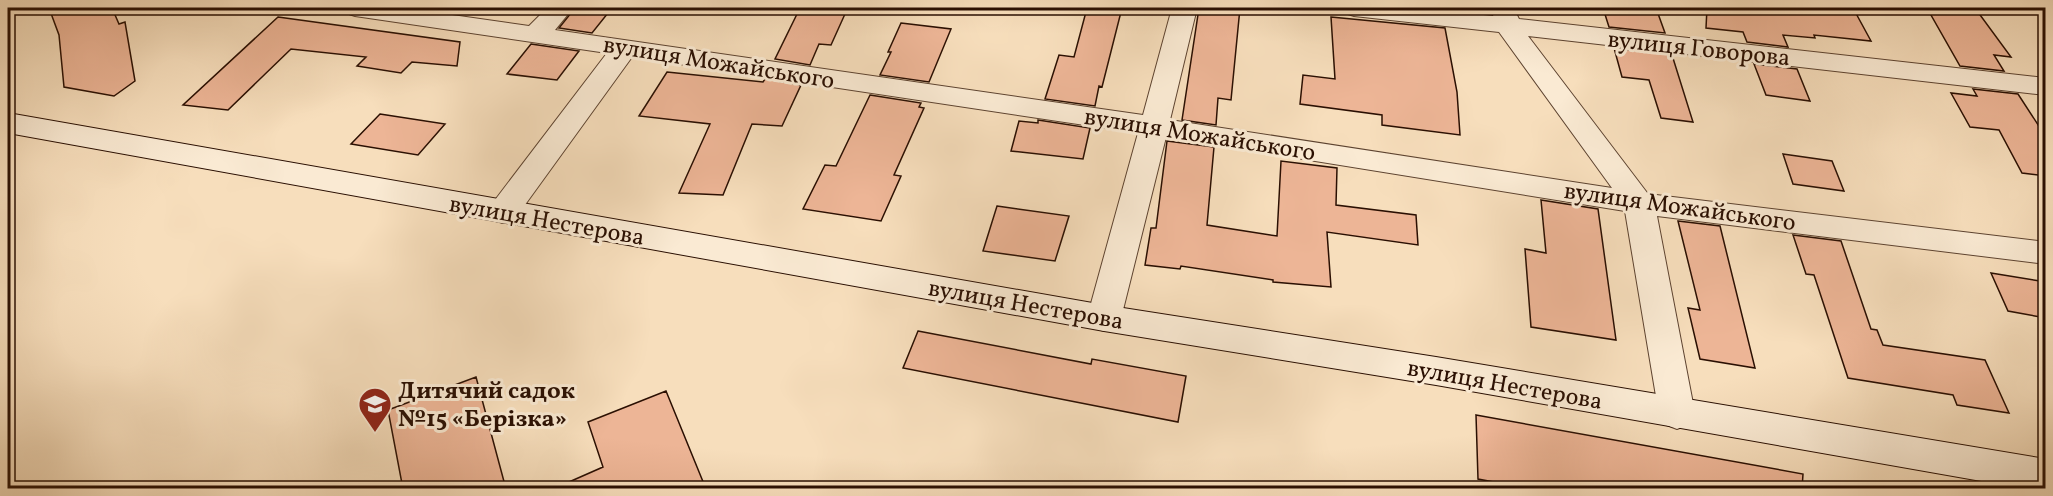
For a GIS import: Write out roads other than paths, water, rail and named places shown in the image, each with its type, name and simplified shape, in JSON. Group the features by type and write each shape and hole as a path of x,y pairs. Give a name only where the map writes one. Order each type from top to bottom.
{"street":[{"name":"вулиця Можайського","path":"355,8 1153,126 1639,203 2046,253"},
{"path":"536,34 561,8"},
{"path":"1104,318 1185,8"},
{"name":"вулиця Говорова","path":"1354,8 1506,17 2046,87"},
{"path":"1506,17 1639,203 1677,414"},
{"path":"503,212 625,48"},
{"name":"вулиця Нестерова","path":"8,123 1104,318 1424,369 2046,476"}],"place":[{"name":"Дитячий садок №15 «Берізка»","path":"375,433"}]}
